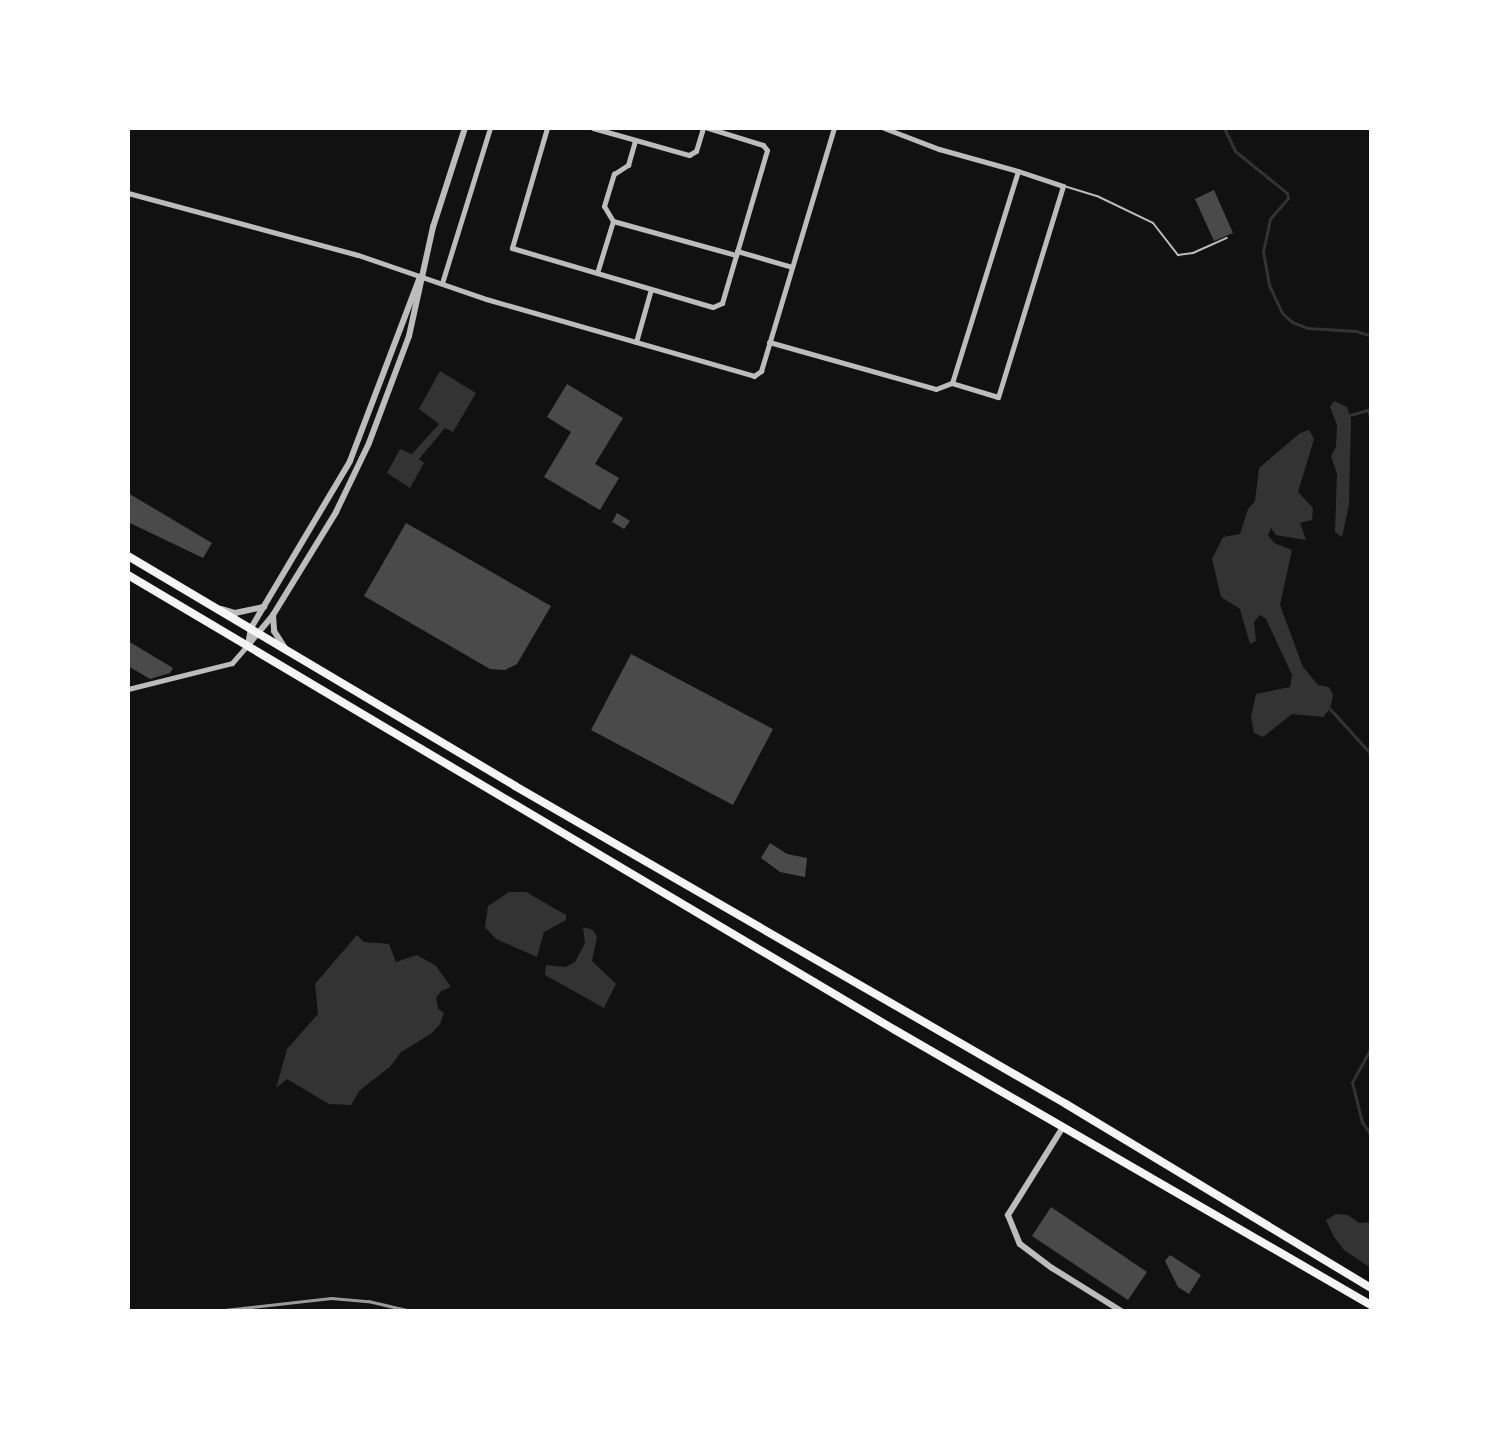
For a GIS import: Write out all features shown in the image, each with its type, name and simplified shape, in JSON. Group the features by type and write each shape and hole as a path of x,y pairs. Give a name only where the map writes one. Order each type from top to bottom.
{"highway":[{"path":"128,556 515,786 1066,1104 1371,1288"},
{"path":"128,575 1063,1127 1371,1305"}],"street":[{"path":"248,645 251,628 350,461 421,276 465,128"},
{"path":"442,283 490,128"},
{"path":"547,128 512,248 713,307 720,305 767,150 763,145 706,128 696,151 689,155 593,128"},
{"path":"128,193 285,234 636,342 757,375 834,128"},
{"path":"769,342 936,389 952,383 998,397 1063,186 939,149 884,128"},
{"path":"635,141 628,165 614,174 604,206 613,221 792,267"},
{"path":"952,383 1018,171"},
{"path":"597,273 613,221"},
{"path":"128,689 232,663 260,634 348,491 409,336 421,276"},
{"path":"636,342 651,289"},
{"path":"214,607 235,613 264,607"},
{"path":"273,615 274,631 285,649"},
{"path":"1063,1127 1008,1215 1020,1244 1121,1311"}],"lane":[{"path":"1063,186 1097,196 1153,223 1178,255 1185,256 1227,238"}],"shaded area":[{"path":"440,371 476,393 453,432 445,428 419,459 424,463 410,488 387,473 400,449 412,454 439,424 419,409"},
{"path":"1334,401 1347,407 1351,419 1349,505 1342,537 1335,532 1337,474 1331,456 1336,447 1337,425 1330,407"},
{"path":"1309,430 1314,439 1298,492 1313,508 1312,520 1300,523 1306,540 1276,535 1271,528 1268,535 1274,543 1292,550 1280,605 1303,667 1318,685 1329,687 1333,695 1330,709 1323,717 1292,714 1263,737 1254,733 1251,717 1256,694 1290,687 1292,675 1266,619 1260,615 1254,622 1256,641 1250,644 1240,609 1221,597 1212,559 1223,537 1240,534 1248,509 1255,501 1259,468 1300,433"},
{"path":"509,892 526,892 566,915 566,920 544,932 537,957 496,939 485,927 488,906"},
{"path":"583,927 593,930 597,937 592,961 616,984 604,1008 545,975 546,965 565,967 575,962 585,943"},
{"path":"357,935 364,942 389,944 396,962 417,955 436,966 451,987 441,991 436,998 438,1009 444,1013 440,1024 432,1033 401,1052 390,1067 360,1090 351,1105 329,1104 287,1079 276,1088 287,1049 318,1014 315,984"},
{"path":"1336,1214 1348,1215 1359,1223 1371,1222 1371,1268 1344,1250 1334,1237 1326,1220"}],"building":[{"path":"1214,190 1233,233 1214,241 1195,199"},
{"path":"567,384 623,418 595,464 619,478 600,510 544,477 571,432 547,417"},
{"path":"128,493 212,543 203,558 128,522"},
{"path":"617,513 630,521 624,529 612,522"},
{"path":"406,523 551,606 517,664 505,670 490,669 364,596"},
{"path":"128,641 173,668 170,673 150,679 128,666"},
{"path":"631,654 773,729 733,805 591,730"},
{"path":"770,843 787,854 807,858 805,877 780,872 761,858"},
{"path":"1051,1207 1147,1272 1128,1300 1032,1236"},
{"path":"1170,1255 1201,1275 1189,1294 1178,1287 1165,1261"}],"waterway":[{"path":"1224,128 1235,151 1287,193 1288,198 1270,219 1263,251 1269,285 1282,313 1292,322 1308,328 1356,331 1371,336"},
{"path":"1350,415 1368,410 1371,421"},
{"path":"1330,709 1371,754"},
{"path":"1371,1048 1352,1082 1362,1122 1371,1135"}],"railway":[{"path":"215,1311 331,1298 368,1301 411,1311"}]}
